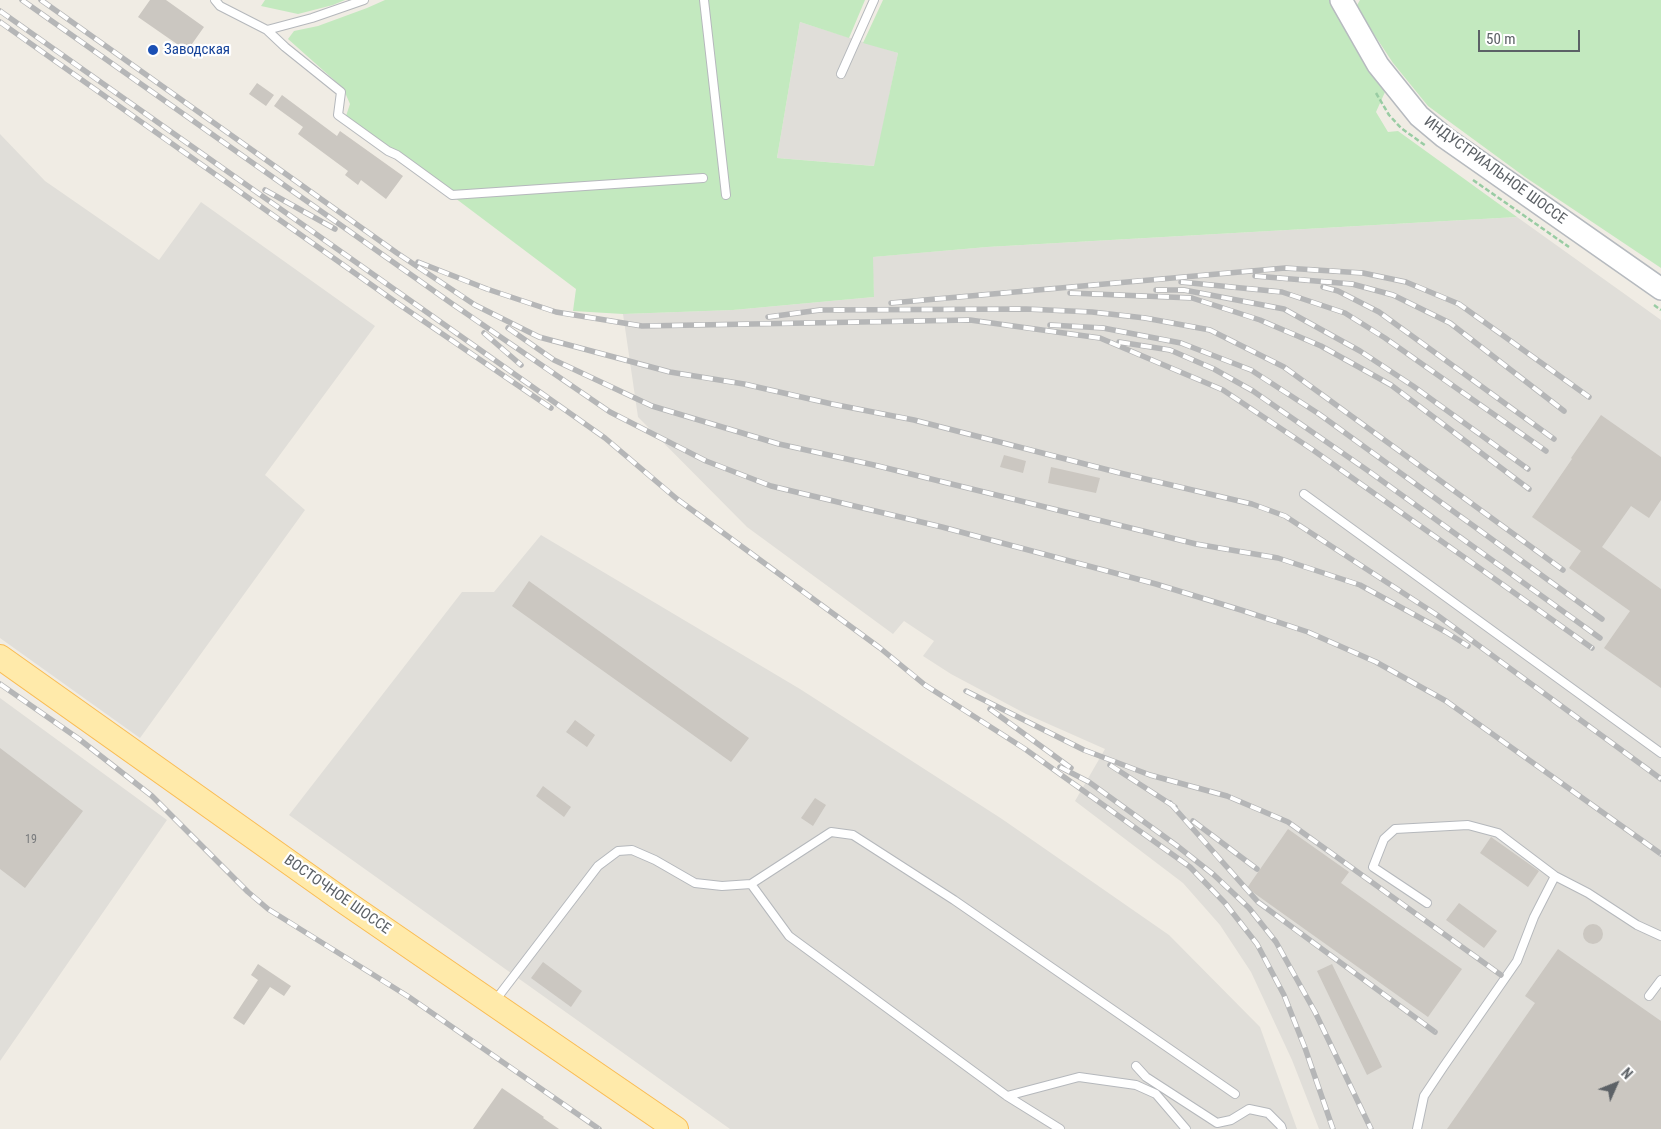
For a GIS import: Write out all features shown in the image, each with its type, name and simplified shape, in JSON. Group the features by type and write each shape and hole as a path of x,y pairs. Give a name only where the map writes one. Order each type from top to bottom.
{"main road":[{"name":"ИНДУСТРИАЛЬНОЕ ШОССЕ","path":"1343,2 1378,65 1419,116 1444,137 1661,289"},
{"name":"ВОСТОЧНОЕ ШОССЕ","path":"0,657 345,902 676,1129"}],"lane":[{"path":"215,0 220,6 267,30 341,92 338,115 452,195 703,178"},
{"path":"267,30 312,18 364,0"},
{"path":"704,0 726,195"},
{"path":"841,74 874,0"},
{"path":"1304,494 1661,753"},
{"path":"1427,903 1373,867 1384,839 1395,829 1468,825 1498,833 1555,876 1588,893 1637,925 1661,936"},
{"path":"493,1003 598,866 618,851 632,850 656,860 695,883 722,886 751,884 832,832 852,835 962,906 1235,1094"},
{"path":"1417,1129 1424,1096 1517,961 1534,917 1555,876"},
{"path":"751,884 789,936 1007,1096 1060,1129"},
{"path":"1649,996 1661,980"},
{"path":"1136,1066 1146,1077 1217,1123 1231,1120 1249,1109 1268,1113 1282,1129"},
{"path":"1007,1096 1079,1077 1136,1084 1156,1094 1186,1129"}],"shaded area":[{"path":"800,22 898,53 875,166 777,158"},
{"path":"0,134 45,181 159,260 201,202 375,326 265,475 305,510 140,738 0,638"},
{"path":"1517,217 1661,320 1661,1129 1319,1129 1292,1060 1251,972 1220,925 1183,883 1075,801 1105,749 1026,714 951,674 923,656 934,641 904,621 893,634 747,527 638,417 623,314 733,310 874,297 872,257 987,247"},
{"path":"541,535 800,689 1002,819 1169,935 1260,1027 1297,1129 730,1129 289,815 462,592 494,592"},
{"path":"0,698 167,820 0,1061"}],"green space":[{"path":"265,0 345,0 298,14 261,6"},
{"path":"385,0 865,0 849,38 800,22 777,158 874,166 898,53 863,43 883,0 1336,0 1385,92 1376,112 1388,132 1398,131 1517,217 987,247 873,257 874,297 733,310 623,314 573,311 576,289 346,116 350,104 343,88 288,39 294,31 318,26"},
{"path":"1360,0 1661,0 1661,268 1525,177 1428,106 1393,63 1356,7"}],"building":[{"name":"Заводская","path":"150,0 166,0 204,27 187,51 138,17"},
{"path":"257,83 274,95 266,106 249,94"},
{"path":"282,95 337,136 340,131 403,176 386,199 361,180 358,185 345,175 348,171 298,134 303,127 274,106"},
{"path":"1601,415 1661,457 1661,500 1649,518 1631,506 1602,547 1661,589 1661,688 1604,648 1630,611 1569,568 1581,551 1532,517"},
{"path":"1004,455 1026,461 1023,473 1000,467"},
{"path":"1051,467 1100,478 1096,493 1048,483"},
{"path":"529,581 749,738 731,762 512,606"},
{"path":"575,720 595,735 587,747 566,732"},
{"path":"0,748 83,811 25,888 0,869"},
{"path":"543,786 571,807 564,817 536,796"},
{"path":"815,798 826,805 813,826 801,818"},
{"path":"1288,829 1349,872 1341,883 1462,969 1428,1017 1247,888"},
{"path":"1491,837 1539,871 1528,887 1480,853"},
{"path":"1459,903 1497,931 1484,948 1446,920"},
{"path":"1593,924 1600,927 1603,934 1600,941 1593,944 1586,941 1583,934 1586,927"},
{"path":"1558,949 1661,1021 1661,1129 1447,1129 1535,1003 1525,996"},
{"path":"543,962 582,991 571,1007 531,978"},
{"path":"258,964 291,986 284,996 270,987 244,1025 233,1018 258,980 251,975"},
{"path":"1332,964 1382,1067 1367,1075 1317,971"},
{"path":"502,1088 544,1117 559,1129 473,1129"}],"railway":[{"path":"22,0 451,303 610,412 706,461 771,486 942,527 1156,584 1308,632 1376,662 1446,701 1661,854"},
{"path":"41,0 397,253 475,305 539,337 670,372 744,384 914,420 1120,473 1252,504 1285,516 1437,615 1661,779"},
{"path":"0,11 605,438 677,499 880,648 925,685 1025,749 1190,867 1225,903 1257,944 1284,995 1305,1048 1333,1129"},
{"path":"0,22 397,303 551,408"},
{"path":"265,190 335,229"},
{"path":"418,262 487,289 556,312 642,326 970,320 1100,338 1223,390 1313,450 1592,648"},
{"path":"891,303 1285,268 1363,273 1406,282 1459,304 1589,397"},
{"path":"1255,276 1352,284 1393,295 1450,323 1564,411"},
{"path":"1181,282 1282,292 1345,313 1385,338 1546,451"},
{"path":"1323,287 1338,291 1379,312 1554,439"},
{"path":"1156,290 1184,290 1284,309 1360,351 1413,386 1528,469"},
{"path":"1070,293 1192,298 1260,320 1321,346 1391,385 1529,489"},
{"path":"768,317 820,310 1026,309 1092,312 1145,318 1210,330 1284,367 1563,570"},
{"path":"1050,325 1103,328 1181,343 1251,370 1319,414 1602,619"},
{"path":"508,328 554,360 652,406 779,444 874,465 1196,544 1278,558 1360,585 1468,646"},
{"path":"484,333 521,365"},
{"path":"1119,342 1170,350 1214,369 1253,391 1367,470 1600,638"},
{"path":"0,684 79,739 152,796 248,892 268,909 409,997 599,1129"},
{"path":"966,691 1084,750 1150,775 1227,796 1288,822 1501,975"},
{"path":"990,709 1071,768"},
{"path":"1110,765 1175,807"},
{"path":"1060,767 1089,782 1176,845 1214,875 1249,908 1276,942 1315,1012 1371,1129"},
{"path":"1170,803 1258,902 1435,1032"},
{"path":"1193,821 1257,869"}],"place":[{"name":"Заводская","path":"153,50"}]}
